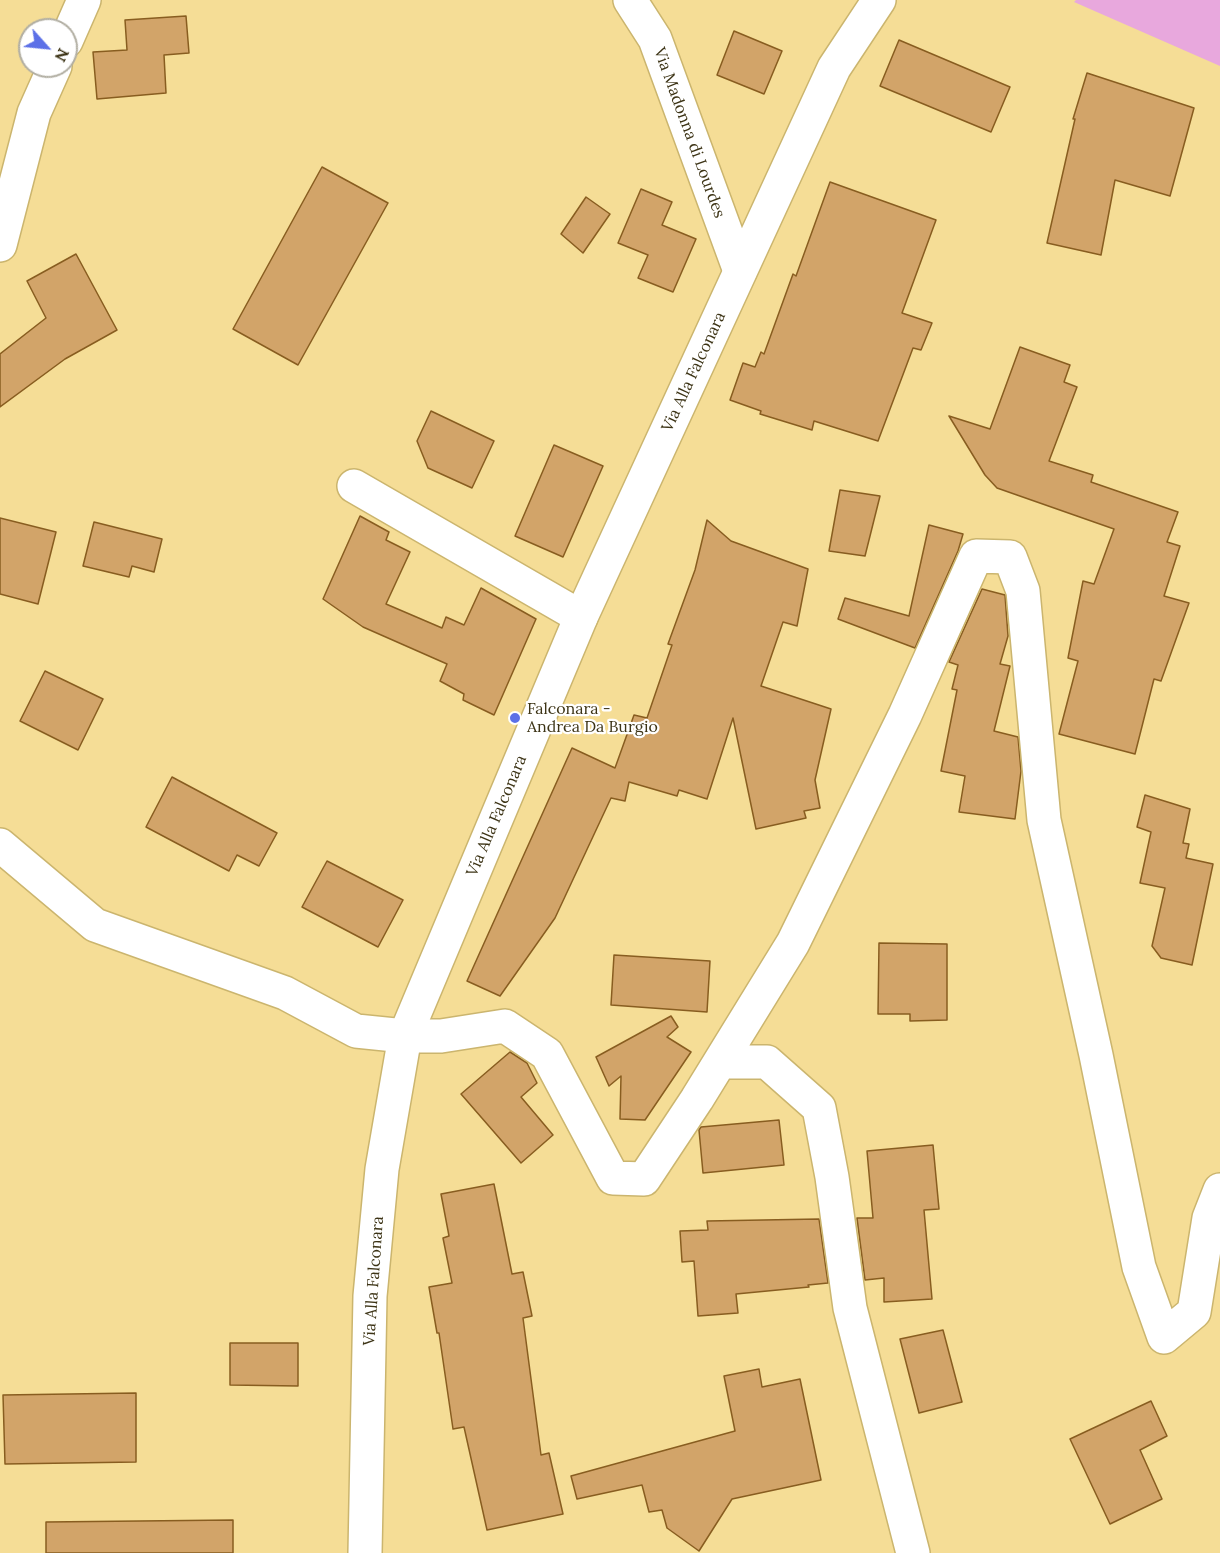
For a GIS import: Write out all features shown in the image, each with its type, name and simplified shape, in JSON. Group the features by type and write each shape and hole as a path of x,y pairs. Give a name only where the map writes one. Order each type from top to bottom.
{"street":[{"path":"76,18 84,0"},
{"name":"Via Madonna di Lourdes","path":"630,0 655,39 740,271"},
{"name":"Via Alla Falconara","path":"365,1553 370,1296 382,1169 405,1036 581,617 834,68 879,0"},
{"path":"0,245 34,113 50,78"},
{"path":"354,486 581,617"},
{"path":"0,844 95,926 285,993 356,1031 405,1036 441,1036 505,1026 547,1054 613,1178 644,1179 793,944 905,715 976,556 1010,557 1023,591 1044,819 1096,1055 1139,1267 1164,1337 1194,1312 1209,1218 1220,1190"},
{"path":"720,1062 767,1062 819,1108 832,1177 850,1308 913,1553"}],"shaded area":[{"path":"1076,0 1220,0 1220,66 1074,2"}],"building":[{"path":"186,16 189,53 164,55 166,93 97,99 93,52 127,50 125,20"},
{"path":"734,31 782,51 764,94 717,75"},
{"path":"899,40 1010,87 991,132 880,86"},
{"path":"1087,73 1194,108 1170,196 1115,180 1101,255 1047,243 1075,119 1073,119"},
{"path":"322,167 388,203 298,365 233,329"},
{"path":"830,182 936,220 902,313 932,323 921,350 913,348 878,441 814,421 812,430 760,414 761,411 730,400 743,363 755,367 761,352 764,354 793,274 796,276"},
{"path":"641,189 672,202 662,225 696,239 673,292 638,278 648,255 618,243"},
{"path":"586,197 610,214 583,253 561,234"},
{"path":"76,254 117,330 65,359 0,407 0,354 46,318 27,281"},
{"path":"1020,347 1070,365 1064,382 1077,387 1049,461 1093,475 1091,482 1178,512 1167,542 1180,546 1164,596 1189,603 1161,681 1154,679 1135,754 1059,734 1078,661 1068,658 1083,581 1094,584 1114,529 997,488 985,475 949,416 990,429"},
{"path":"431,411 494,441 472,488 428,468 417,441"},
{"path":"554,445 603,466 563,557 515,536"},
{"path":"840,490 880,496 865,556 829,551"},
{"path":"360,516 389,532 386,540 410,552 386,604 442,628 446,617 464,625 481,588 536,619 494,715 463,700 464,694 440,681 447,664 363,627 323,599"},
{"path":"0,518 56,532 38,604 0,594"},
{"path":"707,520 731,541 808,569 797,626 783,622 761,686 831,709 815,780 820,808 804,811 806,818 756,829 733,718 707,799 679,790 677,796 629,782 625,801 611,798 555,918 500,996 467,981 572,748 615,768 634,715 647,718 672,645 668,644 695,570"},
{"path":"94,522 162,539 154,572 132,566 129,577 83,566"},
{"path":"929,525 963,534 958,551 915,648 838,619 845,598 909,616"},
{"path":"982,589 1005,595 1008,636 1000,664 1010,666 994,731 1018,737 1021,771 1015,819 959,812 965,776 941,771 957,690 952,689 958,665 949,662"},
{"path":"45,671 103,699 78,750 20,721"},
{"path":"172,777 277,833 259,866 237,855 229,871 146,827"},
{"path":"1145,795 1190,809 1183,843 1189,844 1186,858 1213,864 1192,965 1161,958 1152,946 1165,888 1140,883 1151,832 1137,827"},
{"path":"327,861 403,900 378,947 302,907"},
{"path":"879,943 947,944 947,1020 910,1021 910,1014 878,1014"},
{"path":"614,955 710,961 707,1012 611,1005"},
{"path":"671,1016 678,1027 667,1037 691,1052 645,1120 620,1119 621,1076 609,1086 596,1057"},
{"path":"510,1052 527,1063 537,1083 521,1097 553,1135 521,1163 461,1094"},
{"path":"779,1120 784,1165 703,1173 699,1130 701,1127"},
{"path":"933,1145 939,1209 924,1210 932,1299 884,1302 884,1278 865,1280 857,1218 873,1218 867,1151"},
{"path":"494,1184 512,1274 523,1272 532,1316 523,1318 541,1455 549,1453 563,1514 487,1530 464,1427 453,1429 439,1333 437,1333 429,1287 452,1283 443,1238 449,1236 441,1194"},
{"path":"819,1219 828,1283 736,1294 738,1313 698,1316 694,1261 682,1262 680,1231 708,1230 707,1221"},
{"path":"943,1330 962,1402 919,1413 900,1339"},
{"path":"230,1343 298,1343 298,1386 230,1385"},
{"path":"759,1369 762,1387 800,1379 821,1480 732,1499 699,1551 667,1528 662,1510 649,1512 642,1485 577,1499 571,1476 735,1431 724,1376"},
{"path":"136,1393 136,1462 5,1464 3,1395"},
{"path":"1151,1401 1167,1436 1140,1450 1162,1499 1110,1524 1070,1439"},
{"path":"233,1520 233,1553 46,1553 46,1522"}],"place":[{"name":"Falconara - Andrea Da Burgio","path":"515,718"}]}
